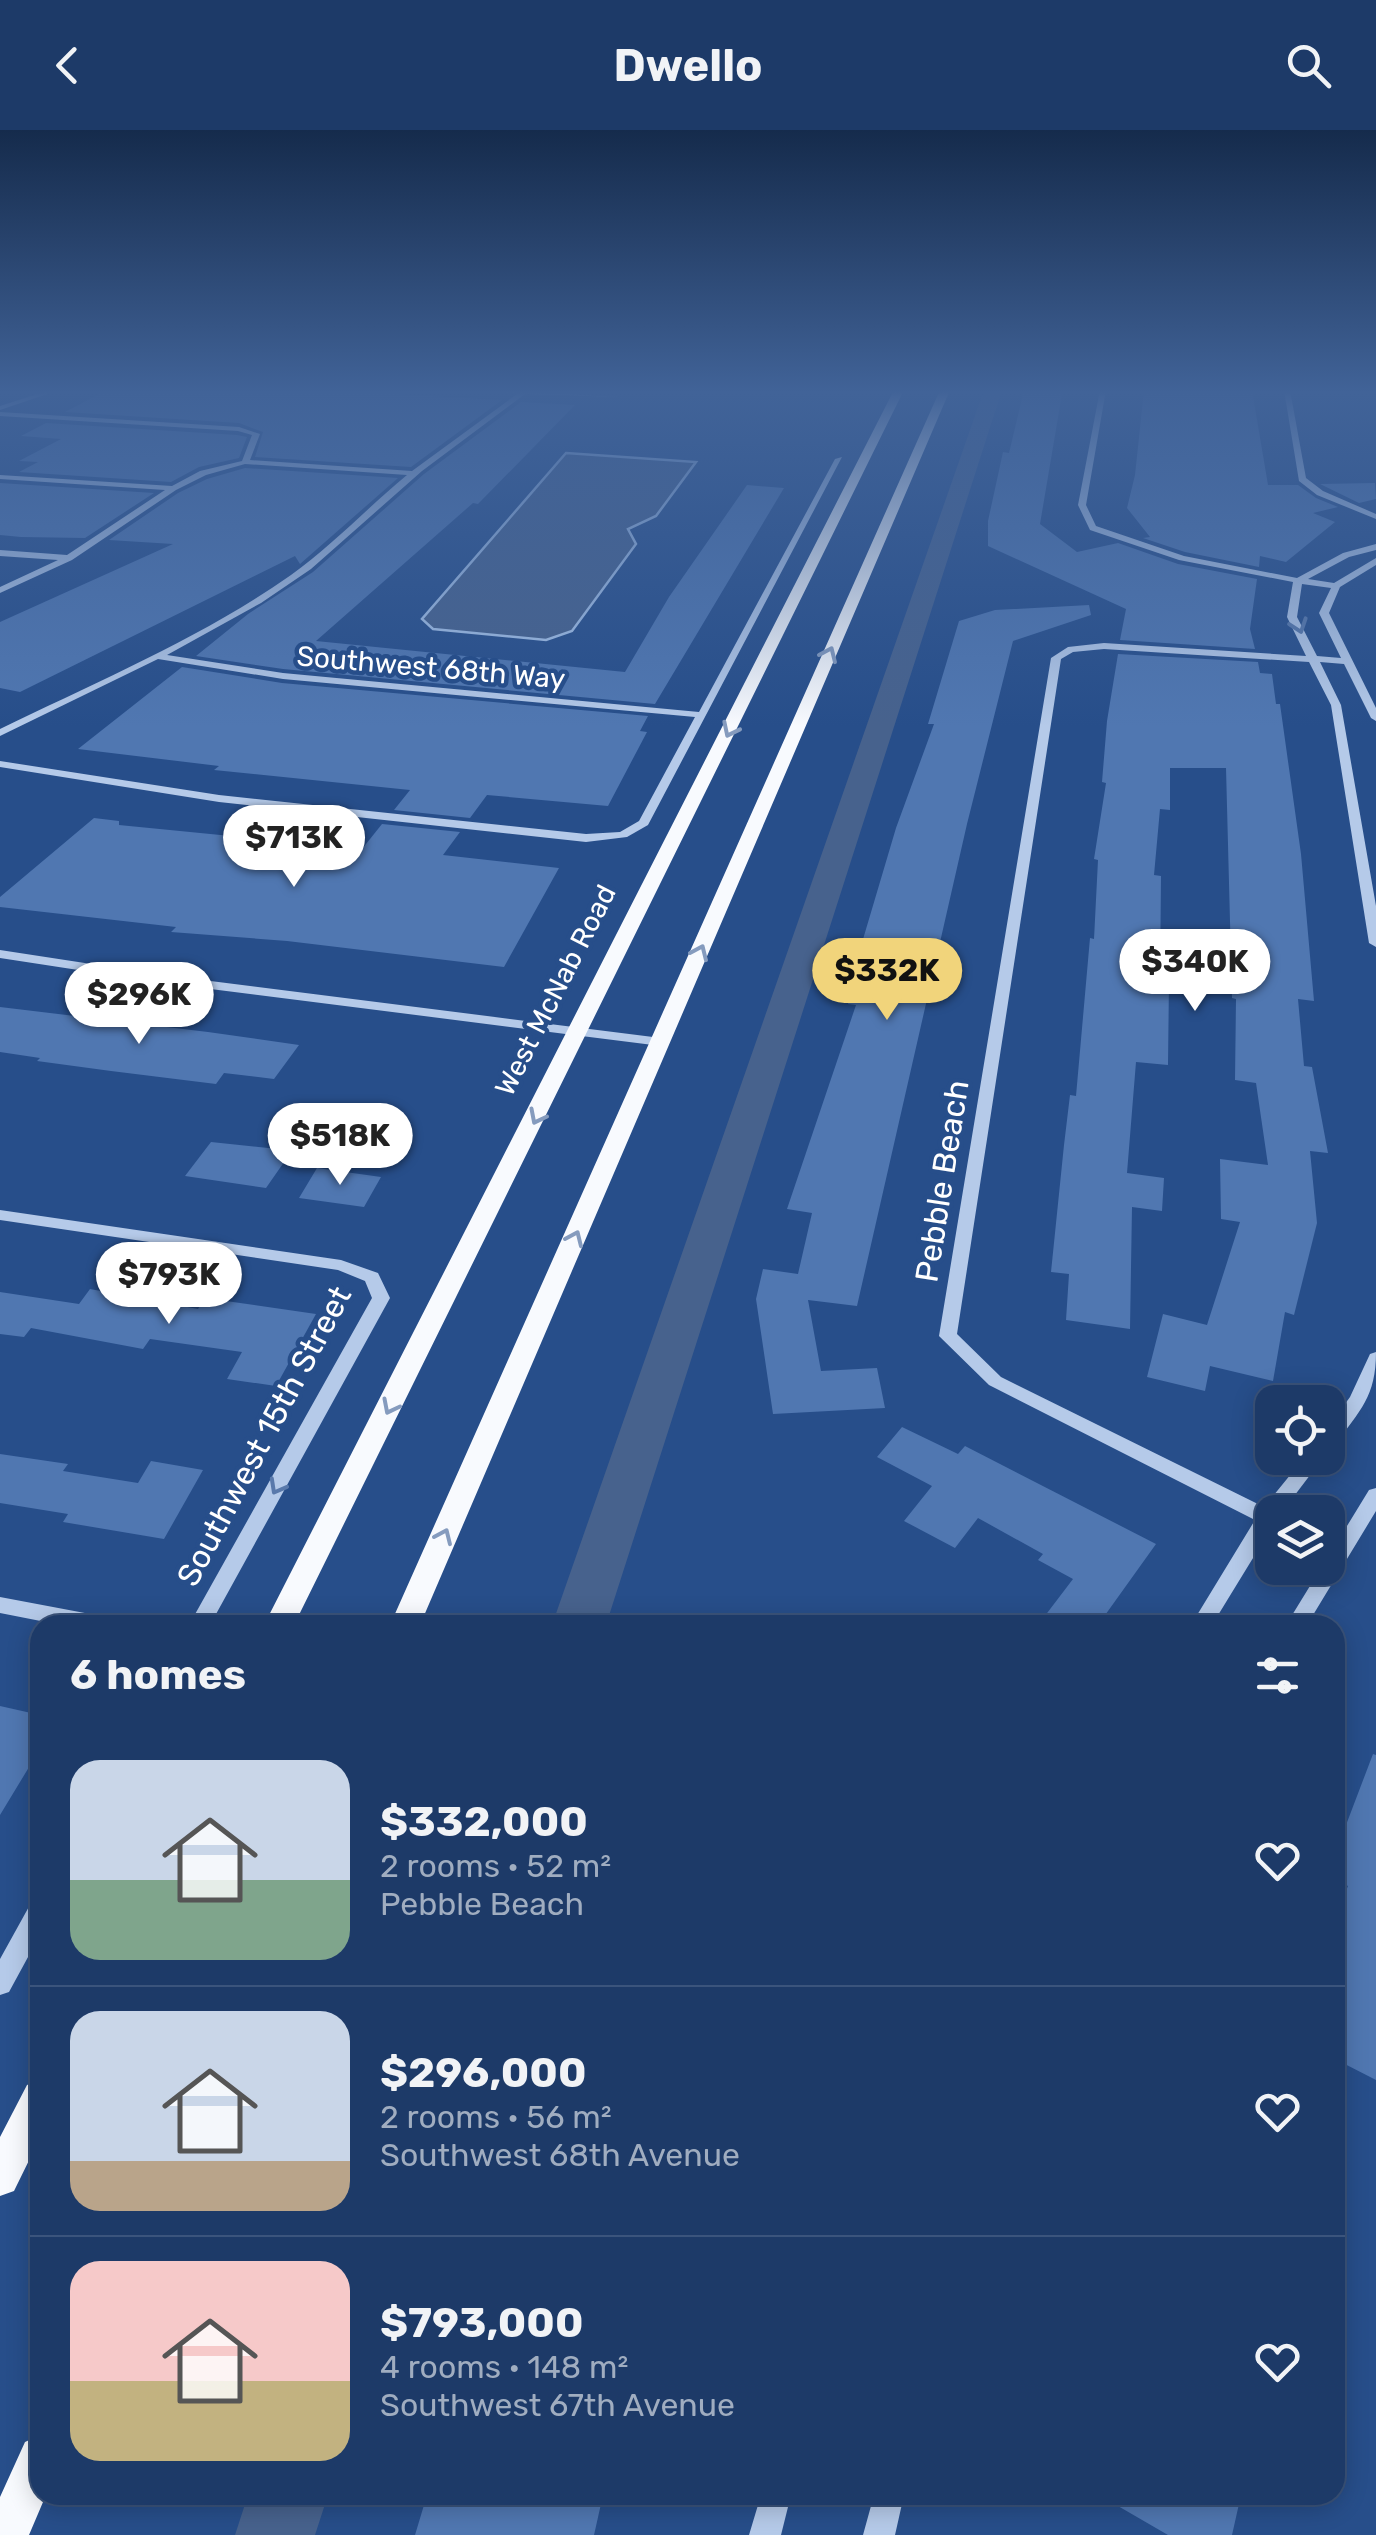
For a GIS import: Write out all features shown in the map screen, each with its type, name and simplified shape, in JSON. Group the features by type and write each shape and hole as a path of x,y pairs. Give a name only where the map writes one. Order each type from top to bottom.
{"main road":[{"name":"West McNab Road","path":"285,1615 843,502"},
{"path":"409,1615 896,502"},
{"path":"0,2177 30,2118"},
{"path":"6,2535 30,2480"}],"street":[{"path":"0,590 69,558 152,502"},
{"path":"0,733 156,656 292,578 381,502"},
{"path":"0,764 108,785 328,811 586,838 623,835 644,823 816,502"},
{"path":"1082,502 1093,528 1138,548 1200,566 1336,586"},
{"path":"1342,502 1376,517"},
{"path":"1298,580 1346,555 1376,546"},
{"path":"0,553 69,558"},
{"path":"1376,561 1336,586 1324,613 1376,718"},
{"path":"1298,580 1292,617 1336,705 1372,898 1376,942"},
{"name":"Pebble Beach","path":"1255,1511 995,1381 948,1336 1056,658 1071,649 1104,646 1345,662"},
{"name":"Southwest 68th Way","path":"156,656 283,676 702,714"},
{"path":"0,954 163,979 661,1042"},
{"name":"Southwest 15th Street","path":"0,1215 341,1265 372,1277 381,1298 205,1615"},
{"path":"1345,1417 1358,1400 1376,1358"},
{"path":"1345,1536 1376,1495"},
{"path":"1208,1615 1255,1542"},
{"path":"1301,1615 1316,1585"},
{"path":"0,1605 53,1615"},
{"path":"0,1983 30,1929"},
{"path":"765,2535 773,2505"},
{"path":"879,2535 886,2505"}],"water":[{"path":"523,502 666,502 656,516 628,529 636,544 572,631 546,640 433,629 422,619"}],"building":[{"path":"0,502 140,502 85,538 0,535"},
{"path":"164,502 370,502 300,564 295,556 20,692 0,688 0,622 173,544 109,540"},
{"path":"392,502 480,502 473,503 316,641 625,672 669,597 735,502 775,502 655,704 283,669 196,656 248,614 313,572"},
{"path":"992,502 1044,502 1040,524 1077,552 1118,543 1178,564 1257,579 1250,629 1255,649 1120,640 1126,609 988,546"},
{"path":"1128,502 1326,502 1338,507 1313,513 1335,522 1286,562 1260,556 1259,567 1185,552 1143,538 1150,537 1127,508"},
{"path":"1089,605 1091,615 1013,641 857,1306 808,1300 821,1371 877,1368 885,1408 773,1414 756,1299 763,1269 798,1274 812,1213 787,1209 856,1005 848,1004 864,947 861,946 896,828 934,724 928,724 959,621 995,610"},
{"path":"1118,654 1258,662 1260,673 1272,674 1276,704 1280,704 1301,854 1314,1001 1298,999 1304,1066 1312,1067 1328,1153 1310,1151 1317,1223 1294,1315 1285,1312 1273,1381 1210,1366 1205,1391 1147,1377 1163,1314 1207,1325 1240,1222 1221,1219 1220,1159 1268,1165 1256,1083 1235,1080 1236,999 1232,998 1226,768 1170,768 1170,810 1160,809 1154,875 1161,876 1160,980 1169,981 1168,1065 1136,1062 1127,1173 1164,1178 1162,1211 1132,1207 1130,1329 1066,1320 1069,1274 1051,1272 1070,1095 1076,1096 1090,938 1094,939 1098,860 1094,859 1106,783 1102,782 1107,721"},
{"path":"182,667 282,683 648,716 640,731 647,732 608,806 487,795 470,818 394,810 410,790 214,770 219,766 78,749"},
{"path":"94,818 119,821 119,825 362,849 382,824 460,832 443,855 559,868 504,967 287,941 171,932 176,927 0,907 0,897"},
{"path":"0,1007 299,1045 274,1079 224,1073 216,1084 111,1071 0,1052"},
{"path":"211,1142 287,1150 284,1155 289,1155 266,1188 185,1176"},
{"path":"317,1168 381,1177 364,1207 299,1198"},
{"path":"90,1289 198,1309 205,1298 316,1314 276,1386 227,1379 242,1352 150,1339 143,1349 31,1328 24,1337 0,1334 0,1292 79,1304"},
{"path":"902,1427 958,1454 965,1446 1156,1544 1105,1615 1046,1615 1073,1579 1038,1560 1043,1554 978,1518 955,1548 904,1521 932,1486 877,1457"},
{"path":"0,1454 68,1464 63,1471 138,1483 151,1461 203,1470 164,1539 63,1522 68,1514 0,1503"},
{"path":"0,1706 30,1713 30,1766 0,1815"},
{"path":"1373,1754 1376,1755 1376,2080 1345,2064 1346,1825"},
{"path":"424,2505 601,2505 594,2535 415,2535"},
{"path":"1116,2505 1239,2505 1232,2535 1168,2535"}],"waterway":[{"path":"582,1615 955,502"},
{"path":"275,2535 285,2505"}]}
